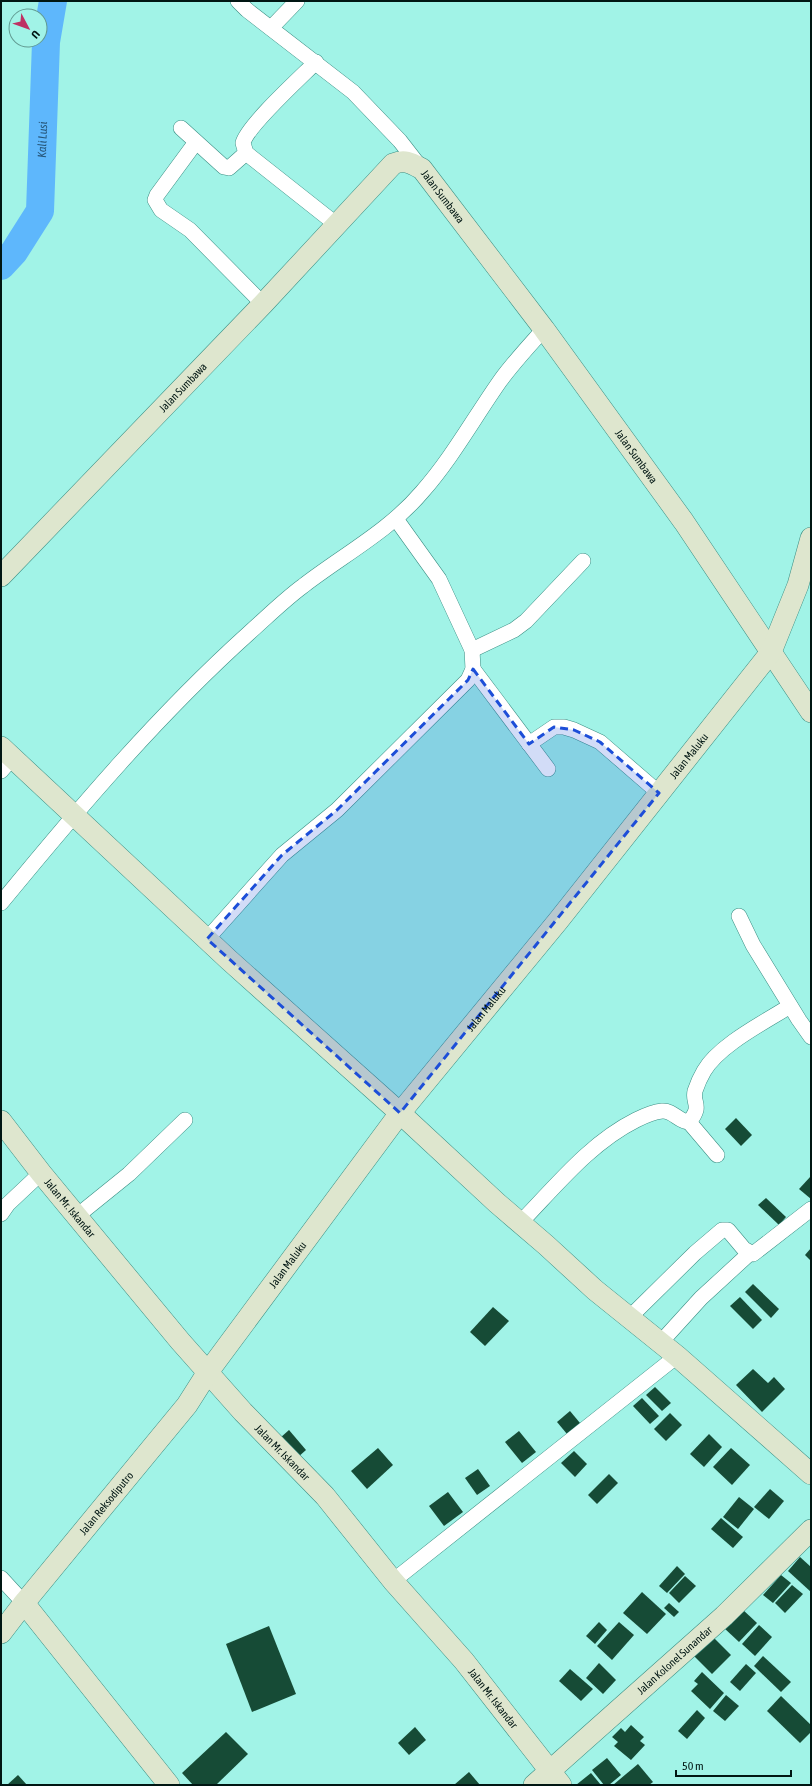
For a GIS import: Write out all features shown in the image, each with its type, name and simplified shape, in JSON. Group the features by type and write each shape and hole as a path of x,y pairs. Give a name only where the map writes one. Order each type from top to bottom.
{"main road":[{"name":"Jalan Sumbawa","path":"1,576 263,304 393,164 400,161 406,161 422,169 544,329 684,522 811,712"},
{"name":"Jalan Maluku","path":"208,1372 400,1113 558,921 771,652 798,585 811,538"},
{"path":"5,758 73,815 207,940 595,1290 661,1342 811,1474"},
{"name":"Jalan Mr. Iskandar","path":"1,1121 41,1173 180,1341 243,1412 325,1496 393,1581 464,1661 556,1778"},
{"name":"Jalan Reksodiputro","path":"1,1633 187,1405 208,1372"},
{"name":"Jalan Kolonel Sunandar","path":"534,1785 556,1778 811,1530"},
{"path":"24,1603 169,1785"}],"street":[{"path":"238,1 247,10 353,92 400,141 422,169"},
{"path":"271,28 297,1"},
{"path":"316,62 270,107 248,134 243,143 246,153 337,225"},
{"path":"181,128 224,167 229,168 246,153"},
{"path":"196,142 157,195 157,205 160,210 190,230 263,304"},
{"path":"1,903 73,815 159,720 238,643 303,586 368,541 396,519 422,492 454,451 502,379 544,329"},
{"path":"207,940 282,855 337,810 468,680 473,670 472,650 439,579 396,519"},
{"path":"472,650 514,630 526,621 583,561"},
{"path":"473,670 548,769"},
{"path":"529,744 554,727 564,727 574,730 600,742 659,792"},
{"path":"739,916 753,945 790,1006 811,1037"},
{"path":"689,1122 696,1112 697,1105 695,1092 704,1070 708,1065 717,1055 739,1038 790,1006"},
{"path":"520,1223 602,1140 619,1129 649,1114 663,1111 673,1113 685,1122 689,1122 717,1155"},
{"path":"77,1216 124,1179 186,1120"},
{"path":"1,1214 8,1204 41,1173"},
{"path":"661,1342 701,1298 750,1253 756,1253 811,1209"},
{"path":"630,1317 695,1253 722,1230 728,1230 750,1253"},
{"path":"393,1581 677,1356"},
{"path":"1,1578 24,1603"}],"highlighted area":[{"path":"473,669 529,744 554,727 574,730 600,742 659,793 400,1113 207,939 282,855 337,810 468,680"}],"building":[{"path":"736,1118 752,1135 741,1146 725,1129"},
{"path":"811,1176 811,1199 799,1189"},
{"path":"766,1198 786,1217 779,1225 758,1205"},
{"path":"811,1248 811,1261 805,1255"},
{"path":"753,1284 779,1309 771,1318 745,1292"},
{"path":"740,1297 762,1320 753,1329 730,1306"},
{"path":"493,1307 509,1321 485,1346 470,1332"},
{"path":"753,1369 768,1383 774,1377 785,1389 762,1412 736,1385"},
{"path":"655,1387 671,1403 662,1411 646,1395"},
{"path":"642,1398 659,1416 650,1424 633,1406"},
{"path":"570,1411 580,1423 567,1434 557,1422"},
{"path":"670,1413 682,1425 666,1441 654,1429"},
{"path":"289,1430 306,1450 297,1458 280,1438"},
{"path":"519,1431 536,1452 522,1463 505,1442"},
{"path":"709,1434 722,1447 704,1467 690,1454"},
{"path":"378,1448 393,1465 367,1489 351,1471"},
{"path":"731,1448 750,1465 732,1485 713,1467"},
{"path":"574,1451 587,1464 575,1477 561,1463"},
{"path":"478,1469 490,1486 477,1495 465,1478"},
{"path":"609,1474 618,1483 597,1504 588,1495"},
{"path":"770,1489 784,1501 769,1519 754,1507"},
{"path":"448,1492 463,1512 444,1526 429,1506"},
{"path":"739,1497 754,1509 738,1529 723,1517"},
{"path":"721,1518 743,1537 733,1548 711,1529"},
{"path":"800,1557 811,1567 811,1592 788,1571"},
{"path":"677,1566 685,1574 667,1593 659,1586"},
{"path":"781,1575 791,1583 773,1603 763,1595"},
{"path":"685,1576 696,1586 679,1603 669,1593"},
{"path":"792,1585 803,1594 785,1613 775,1603"},
{"path":"642,1592 666,1614 647,1634 623,1613"},
{"path":"669,1603 679,1612 674,1617 664,1608"},
{"path":"741,1608 757,1623 739,1642 723,1627"},
{"path":"599,1622 607,1630 595,1644 586,1636"},
{"path":"619,1622 634,1635 612,1660 597,1646"},
{"path":"759,1625 772,1637 755,1656 742,1644"},
{"path":"269,1626 296,1694 252,1712 226,1644"},
{"path":"713,1637 731,1655 712,1674 694,1656"},
{"path":"763,1656 791,1682 781,1692 754,1666"},
{"path":"599,1663 616,1680 603,1694 586,1678"},
{"path":"746,1664 756,1673 740,1691 730,1682"},
{"path":"570,1669 593,1689 581,1701 559,1681"},
{"path":"702,1672 724,1693 710,1709 691,1691 698,1684 694,1681"},
{"path":"726,1695 739,1706 725,1721 713,1711"},
{"path":"781,1696 811,1725 811,1732 800,1743 767,1711"},
{"path":"697,1710 705,1718 687,1739 678,1731"},
{"path":"631,1725 644,1737 640,1741 645,1745 631,1760 614,1746 618,1742 612,1737 621,1728 625,1732"},
{"path":"415,1727 426,1740 409,1755 398,1743"},
{"path":"226,1732 248,1754 216,1785 193,1785 182,1773"},
{"path":"607,1758 621,1775 609,1785 604,1785 592,1770"},
{"path":"638,1764 653,1782 649,1785 613,1785"},
{"path":"469,1772 480,1785 454,1785"},
{"path":"591,1773 601,1785 576,1785"},
{"path":"18,1775 27,1785 7,1785"}],"waterway":[{"name":"Kali Lusi","path":"1,266 14,252 40,211 46,42 53,1"}]}
